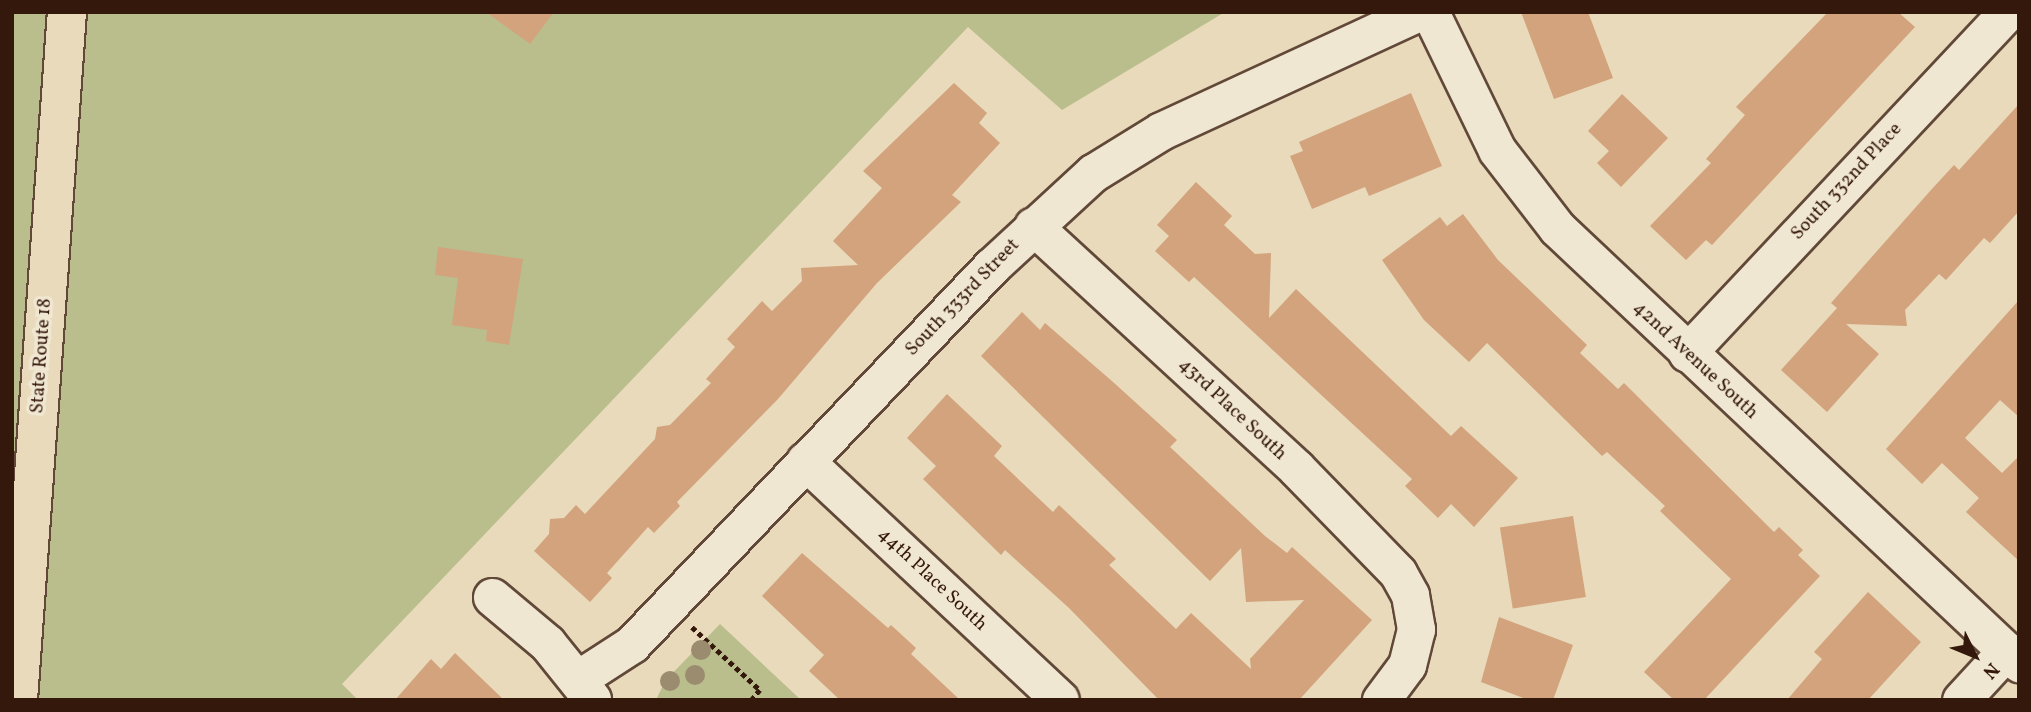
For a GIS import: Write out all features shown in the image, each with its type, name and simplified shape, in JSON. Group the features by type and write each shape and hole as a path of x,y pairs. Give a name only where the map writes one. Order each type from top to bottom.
{"highway":[{"name":"State Route 18","path":"18,700 67,12"}],"street":[{"name":"South 333rd Street","path":"585,689 1033,226 1093,173 1136,145 1419,12"},
{"name":"42nd Avenue South","path":"1430,12 1485,128 1535,204 1687,353 2013,657"},
{"name":"South 332nd Place","path":"1687,353 2007,12"},
{"name":"43rd Place South","path":"1033,226 1362,532 1398,573 1414,607 1411,652 1381,700"},
{"name":"44th Place South","path":"804,461 1060,700"},
{"path":"492,597 547,643 585,689"},
{"path":"1961,700 2013,657"}],"path":[{"path":"668,605 760,690 752,700"}],"green space":[{"path":"12,12 1225,12 1062,110 968,27 342,684 358,700 12,700"},
{"path":"720,624 801,700 656,700 665,681"}],"building":[{"path":"486,12 554,12 530,44"},
{"path":"1521,12 1588,12 1613,78 1554,99"},
{"path":"1828,12 1898,12 1915,27 1712,245 1706,240 1686,260 1650,226 1711,163 1706,159 1745,115 1736,107"},
{"path":"954,83 987,113 979,123 1000,143 952,195 961,202 877,283 778,399 677,502 680,506 654,533 648,527 607,573 612,578 590,602 534,551 549,534 550,519 564,518 576,505 585,514 655,439 657,427 670,425 711,383 706,379 735,347 727,339 762,301 772,311 802,281 801,268 858,265 833,241 882,188 863,171"},
{"path":"1411,93 1442,166 1369,196 1365,187 1312,209 1290,156 1303,151 1299,142"},
{"path":"1622,94 1668,138 1621,187 1597,163 1609,151 1588,131"},
{"path":"2019,104 2019,211 1990,243 1984,238 1946,280 1939,274 1905,310 1907,326 1846,324 1879,354 1827,412 1781,370 1837,308 1831,303 1931,190 1954,165 1959,170"},
{"path":"1196,182 1232,216 1224,225 1255,254 1271,253 1269,318 1296,289 1451,436 1461,426 1518,478 1474,527 1451,504 1438,518 1405,486 1412,479 1194,277 1189,282 1155,251 1169,236 1157,225"},
{"path":"1463,214 1498,260 1587,345 1580,353 1618,389 1624,383 1774,532 1779,527 1803,550 1798,555 1820,576 1704,700 1674,700 1644,672 1731,579 1660,511 1665,506 1607,452 1602,456 1487,343 1469,362 1424,320 1382,260 1440,217 1447,226"},
{"path":"438,247 523,259 509,345 486,341 487,330 452,325 458,278 435,275"},
{"path":"2019,300 2019,417 2000,400 1965,438 2002,473 2019,456 2019,561 1966,512 1979,498 1942,463 1922,484 1886,449"},
{"path":"1022,312 1040,330 1045,323 1177,440 1170,447 1265,536 1287,553 1292,547 1372,620 1299,700 1159,700 1069,608 1005,550 1001,555 923,479 936,466 907,438 947,394 1002,446 994,456 1053,512 1059,505 1116,559 1109,565 1176,629 1191,613 1251,669 1250,659 1304,600 1246,602 1241,548 1210,581 981,356"},
{"path":"1573,516 1586,597 1513,609 1500,528"},
{"path":"802,553 888,628 891,625 916,648 911,654 960,700 840,700 809,671 824,655 762,596"},
{"path":"1868,592 1921,642 1868,700 1787,700 1822,659 1814,652"},
{"path":"1499,617 1573,645 1553,700 1529,700 1481,682"},
{"path":"455,653 504,700 395,700 431,659 441,669"}]}
